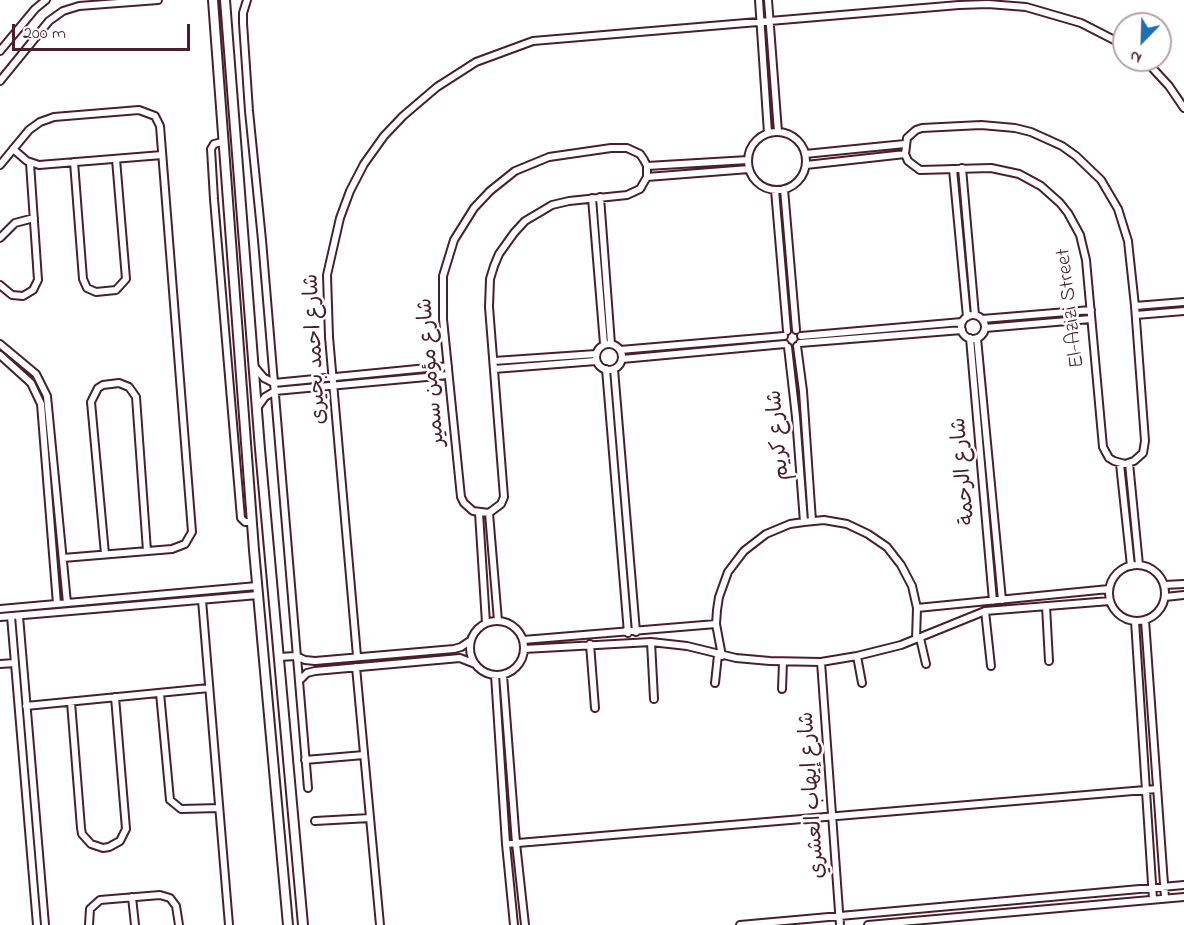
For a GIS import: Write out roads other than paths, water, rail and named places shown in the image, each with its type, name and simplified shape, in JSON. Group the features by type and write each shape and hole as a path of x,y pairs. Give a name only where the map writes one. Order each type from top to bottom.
{"street":[{"path":"0,51 35,9 46,0"},
{"path":"0,81 49,21 63,11 78,6 158,0"},
{"path":"213,0 246,451 288,925"},
{"path":"225,0 260,449 303,925"},
{"path":"247,0 243,23 249,111 308,788"},
{"path":"759,0 768,133"},
{"path":"768,0 778,132"},
{"name":"شارع احمد بحيرى","path":"357,656 333,386 327,275 340,218 350,190 364,164 384,136 429,93 463,68 533,41 770,21 988,4 1026,8 1059,16 1097,30 1112,38"},
{"path":"218,68 230,66"},
{"path":"1156,72 1169,86 1184,108"},
{"path":"0,165 29,130 47,119 139,110 150,113 158,121 192,525 189,538 179,548 63,558"},
{"path":"806,165 905,154 905,144 911,134 922,128 981,125 1015,128 1047,138 1070,151 1101,180 1118,209 1128,242 1136,315 1145,447 1139,458 1120,464 1131,566"},
{"path":"778,132 792,136 802,147 806,165 799,180 784,189 775,190 759,184 749,169 747,160 753,144 768,133 778,132"},
{"path":"222,142 214,144 211,149 214,199 241,518 245,522 252,522"},
{"path":"805,154 905,144"},
{"name":"شارع مؤمن سمير","path":"479,513 468,507 461,497 448,375 442,294 445,266 454,240 463,223 490,190 515,171 532,163 562,154 627,148 640,154 647,166"},
{"path":"13,149 30,164 43,165 162,154"},
{"name":"El-Azizi Street","path":"905,154 913,167 920,170 991,168 1018,174 1041,186 1060,203 1074,224 1084,247 1103,447 1109,458 1120,464"},
{"path":"74,162 83,279 87,288 96,292 116,290 126,279 116,159"},
{"path":"486,623 479,513 489,513 501,504 504,490 489,307 490,286 494,266 506,243 525,221 552,205 633,193 640,189 647,177 647,166 747,160"},
{"path":"0,285 7,292 17,296 28,294 36,285 38,274 30,164"},
{"path":"636,632 614,369 622,359 962,330 974,338 983,334 985,328 979,317 962,168"},
{"path":"647,177 749,169"},
{"path":"953,169 964,320 962,330"},
{"name":"شارع كريم","path":"784,189 803,392 812,521"},
{"name":"شارع كريم","path":"775,190 785,334 804,522"},
{"path":"494,369 596,357 608,344 600,197"},
{"path":"592,198 608,344"},
{"path":"227,209 241,208"},
{"path":"0,238 15,223 34,218"},
{"path":"1135,306 1184,302"},
{"path":"608,344 620,350 979,317 1091,310"},
{"path":"1136,315 1184,311"},
{"path":"985,328 1092,319"},
{"name":"شارع الرحمة","path":"974,338 1002,600"},
{"name":"شارع الرحمة","path":"974,338 993,601"},
{"path":"0,344 36,374 47,396 67,603"},
{"path":"620,350 622,359"},
{"path":"0,355 31,382 41,404 57,604"},
{"path":"494,361 596,357"},
{"path":"596,357 606,369 628,633"},
{"path":"253,365 264,378 274,383 448,366"},
{"path":"606,369 614,369"},
{"path":"257,408 265,397 274,391 448,375"},
{"path":"105,554 91,402 98,388 119,383 129,387 136,397 147,551"},
{"path":"246,451 260,449"},
{"path":"1129,463 1139,565"},
{"path":"800,474 809,473"},
{"path":"489,513 498,621"},
{"path":"715,683 720,656 716,624 719,597 732,566 754,542 778,528 812,521 824,520 847,524 878,540 901,565 912,586 917,609 918,639 926,664"},
{"path":"1139,565 1155,572 1164,585 1165,597 1161,609 1151,618 1135,621 1128,620 1117,613 1110,601 1109,589 1114,577 1124,568 1139,565"},
{"path":"1164,585 1184,584"},
{"path":"0,609 257,586"},
{"path":"917,609 1109,589"},
{"path":"0,617 258,595"},
{"path":"1165,597 1184,595"},
{"path":"202,600 229,925"},
{"path":"524,649 651,642 687,646 720,656 783,662 820,662 857,656 918,639 985,611 1110,601"},
{"path":"1046,606 1049,661"},
{"path":"985,611 991,666"},
{"path":"11,616 25,786 39,899 45,925"},
{"path":"19,616 33,785 39,899 37,925"},
{"path":"1145,620 1165,898"},
{"path":"279,657 296,656 310,661 454,649 470,641 476,630 486,623 498,621 514,627 523,640 524,649 520,663 503,675 483,672 475,664 470,653 470,641"},
{"path":"1135,621 1153,899"},
{"path":"523,640 716,624"},
{"path":"651,642 654,699"},
{"path":"590,645 595,708"},
{"path":"857,656 862,683"},
{"path":"299,681 311,671 460,658 475,664"},
{"path":"782,689 783,662"},
{"name":"شارع إيهاب العشري","path":"820,662 840,925"},
{"path":"0,664 15,663"},
{"path":"356,667 380,925"},
{"path":"495,675 506,844 514,925"},
{"path":"503,675 525,925"},
{"path":"26,706 209,688"},
{"path":"160,693 170,800 181,809 219,808"},
{"path":"72,702 81,828 86,840 103,848 120,841 126,829 115,697"},
{"path":"269,712 284,711"},
{"path":"305,760 364,755"},
{"path":"25,786 33,785"},
{"path":"506,844 1158,789"},
{"path":"315,821 370,818"},
{"path":"740,925 1184,885"},
{"path":"89,925 88,914 100,900 160,895 170,898 176,906 179,925"},
{"path":"132,897 135,925"},
{"path":"868,925 1184,897"}]}
